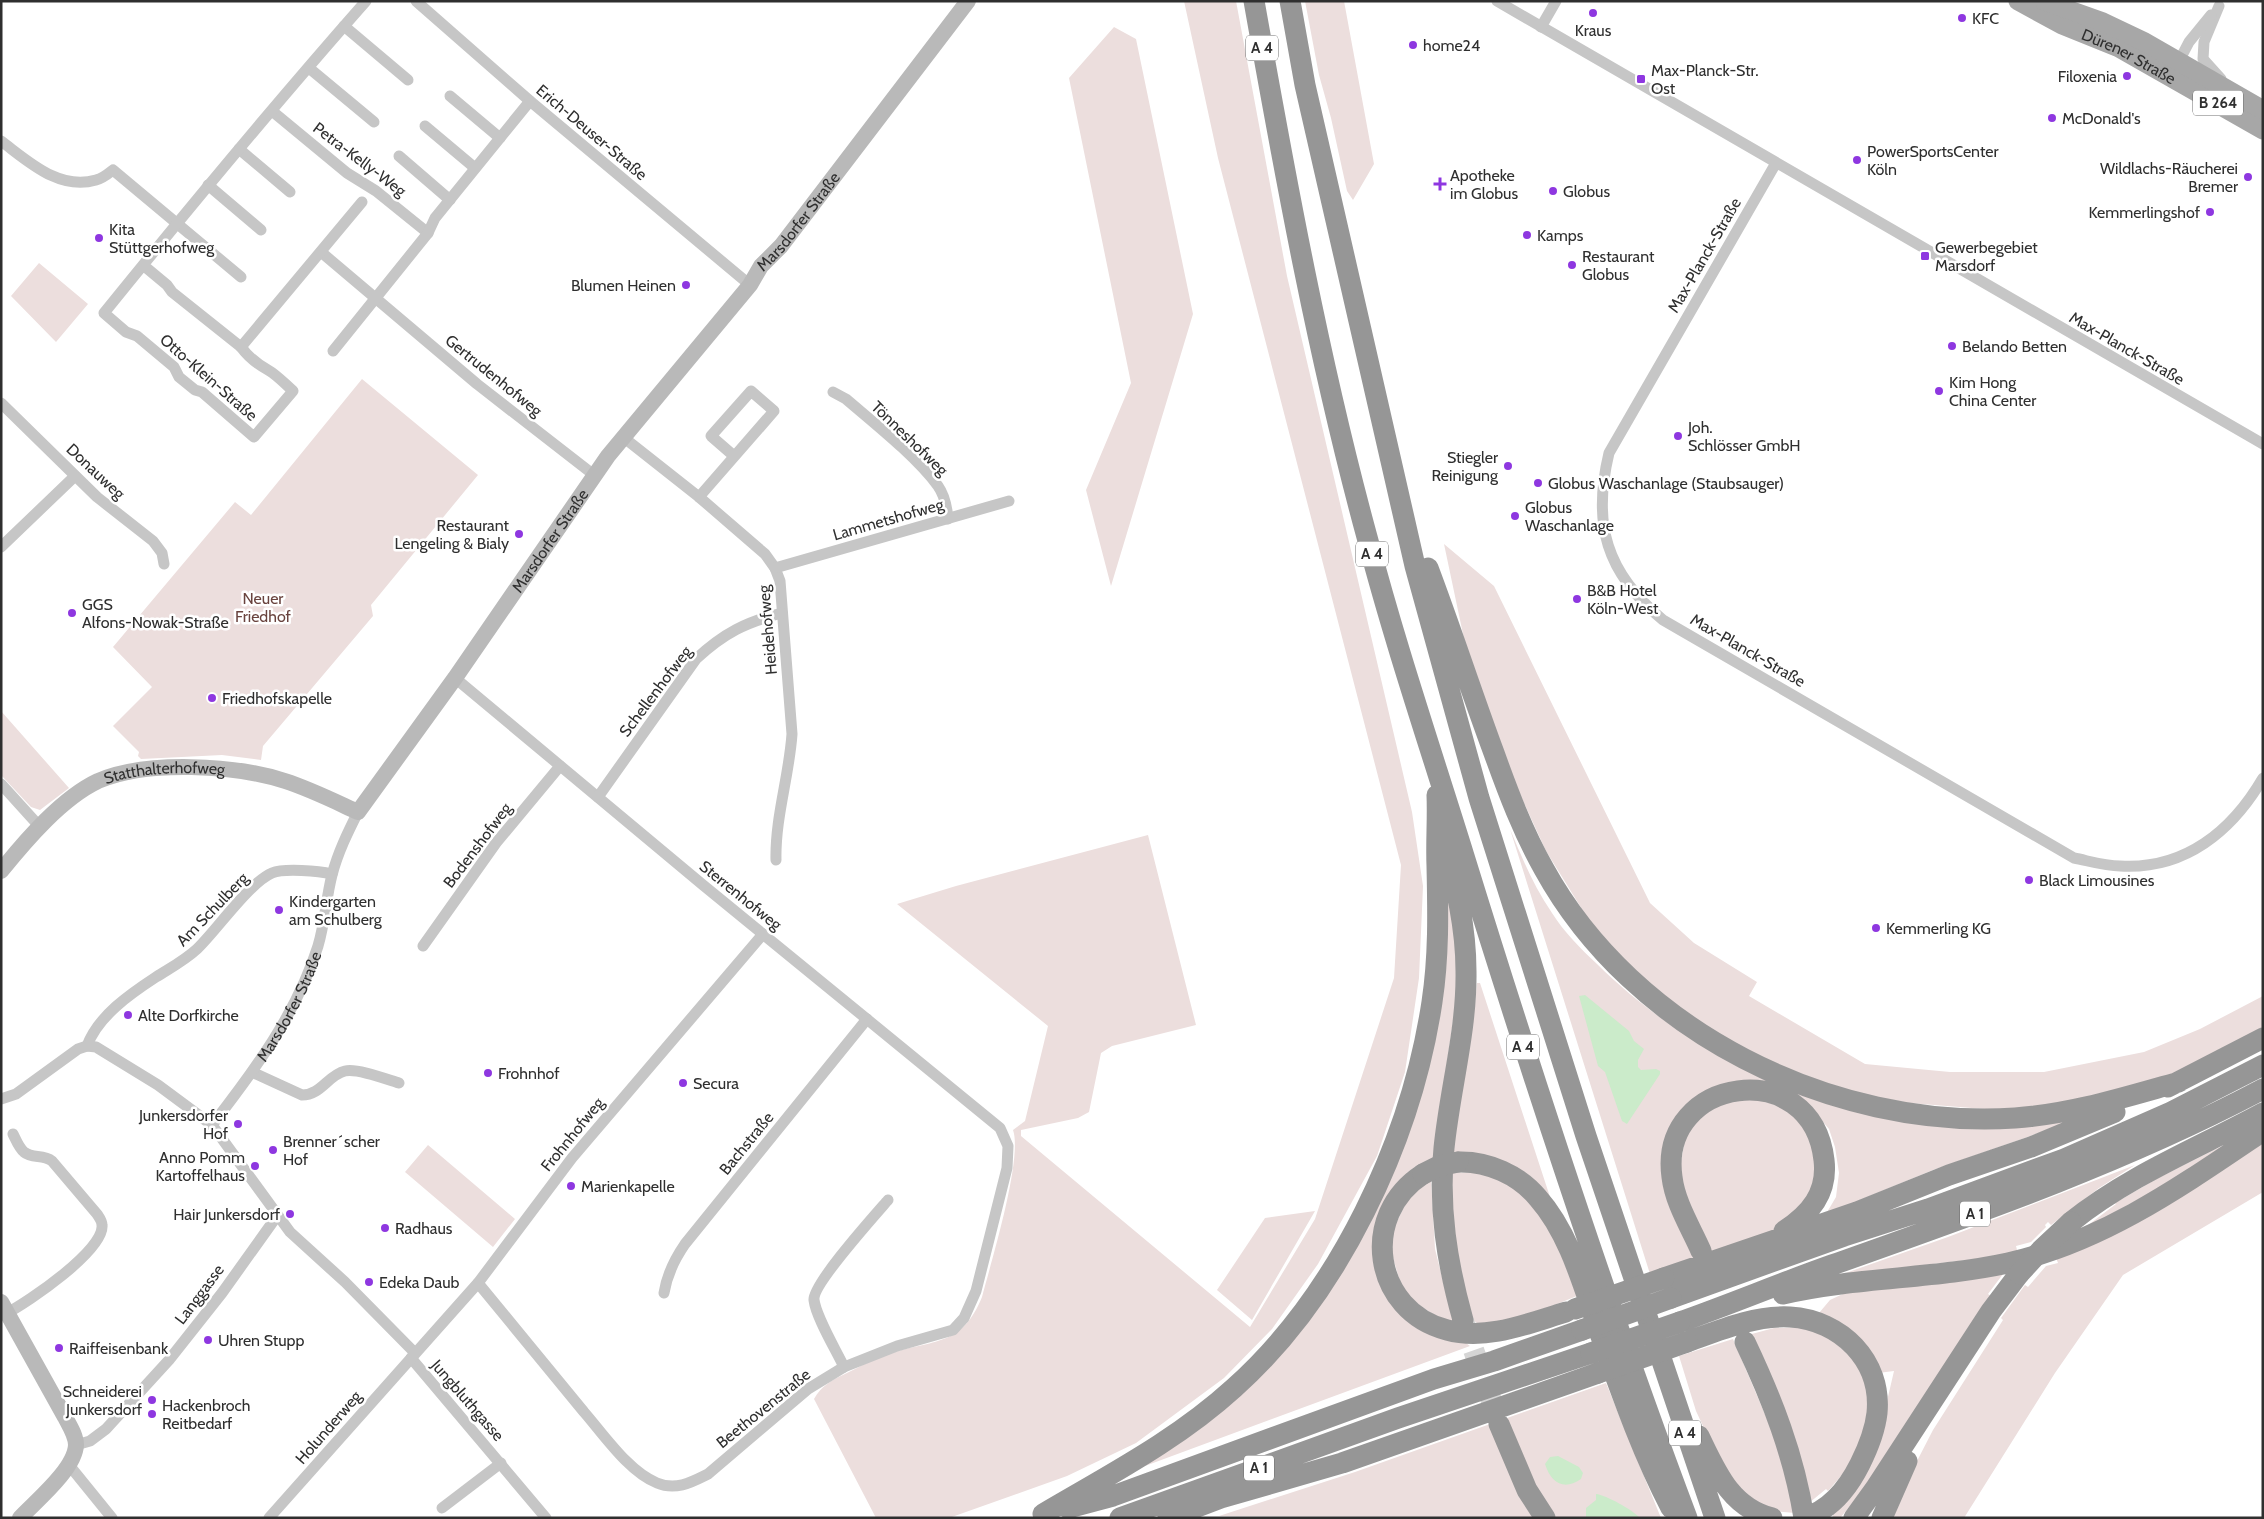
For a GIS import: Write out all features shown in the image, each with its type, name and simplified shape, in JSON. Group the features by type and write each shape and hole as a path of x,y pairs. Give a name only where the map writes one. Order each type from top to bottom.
{"highway":[{"name":"A 4","path":"1254,1 1280,146 1319,340 1367,538 1539,1096 1616,1328 1687,1518"},
{"name":"A 4","path":"1290,1 1305,85 1415,566 1478,798 1582,1126 1715,1518"},
{"path":"1396,479 1486,732 1531,844 1557,892 1584,930 1621,972 1656,1002 1721,1045 1776,1074 1838,1097 1898,1111 1964,1118 2036,1116 2094,1106 2180,1082"},
{"path":"1038,1516 1136,1461 1180,1432 1234,1389 1283,1337 1321,1287 1343,1251 1363,1213 1400,1128 1421,1055 1432,1003 1437,953 1438,819 1436,765"},
{"path":"1438,819 1459,901 1466,951 1464,1008 1445,1138 1442,1177 1444,1235 1463,1320"},
{"path":"1844,1236 1961,1183 2031,1147 2180,1082 2263,1038"},
{"name":"A 1","path":"1038,1516 1122,1493 1434,1379 1494,1361 1844,1236 1928,1209 2082,1151 2171,1112 2263,1064"},
{"name":"A 1","path":"1120,1518 1389,1422 1680,1322 1768,1287 2073,1178 2182,1130 2263,1089"},
{"path":"1701,1251 1674,1188 1671,1168 1673,1148 1680,1130 1700,1106 1715,1096 1735,1090 1763,1090 1775,1093 1791,1102 1812,1122 1818,1132 1823,1149 1824,1177 1818,1199 1800,1220 1769,1241"},
{"path":"1854,1518 1952,1373 1991,1311 2019,1274 2041,1250 2071,1222 2097,1202 2130,1181 2263,1113"},
{"path":"1705,1313 1819,1287 1979,1269 2060,1248 2130,1216 2263,1131"},
{"path":"1434,1379 1507,1338 1571,1311 1857,1212 1949,1175 2031,1147"},
{"path":"1571,1311 1499,1330 1464,1334 1433,1325 1407,1307 1395,1292 1386,1272 1382,1251 1382,1236 1387,1217 1395,1201 1407,1186 1423,1174 1439,1166 1458,1162 1480,1163 1491,1166 1523,1183 1537,1196 1555,1220 1580,1277 1640,1441 1655,1477 1677,1518"},
{"path":"1168,1518 1220,1498 1342,1463 1748,1322 1792,1317 1824,1324 1841,1334 1859,1351 1871,1373 1876,1393 1877,1413 1873,1432 1862,1460 1848,1486 1834,1501 1807,1517 1787,1442 1769,1393 1745,1342"},
{"path":"1658,1348 1722,1482 1742,1503 1772,1518"},
{"path":"1882,1518 1896,1483 1952,1373"},
{"path":"1499,1424 1527,1490 1545,1518"}],"main road":[{"name":"Dürener Straße","path":"2018,1 2070,12"},
{"name":"Dürener Straße","path":"2044,1 2070,12 2111,25 2263,130"},
{"name":"Dürener Straße","path":"2176,69 2235,93 2263,110"}],"street":[{"path":"143,264 208,185 366,1"},
{"name":"Erich-Deuser-Straße","path":"416,1 530,101 750,285"},
{"name":"Marsdorfer Straße","path":"212,1125 254,1073 305,983 319,944 332,874 341,847 358,812 455,678 622,437 750,285 761,266 782,246 968,1"},
{"name":"Max-Planck-Straße","path":"1497,1 2259,442 2263,450"},
{"path":"1541,27 1556,1"},
{"path":"2176,69 2189,42 2220,3"},
{"path":"2220,3 2204,42 2203,59 2235,93"},
{"path":"344,26 408,80"},
{"path":"309,68 374,122"},
{"path":"450,96 500,138"},
{"path":"333,351 428,233 435,218 530,101"},
{"name":"Petra-Kelly-Weg","path":"272,111 346,173 376,191 428,233"},
{"path":"425,126 475,168"},
{"path":"1,140 45,174 73,182 98,180 113,170 241,277"},
{"path":"239,149 290,192"},
{"path":"399,156 450,200"},
{"name":"Max-Planck-Straße","path":"1776,163 1609,453 1601,503 1604,531 1613,558 1626,583 1643,603 1663,620 2074,858 2119,866 2148,866 2174,860 2208,841 2231,823 2250,799 2263,778"},
{"path":"208,185 261,230"},
{"path":"241,347 277,307 362,202"},
{"name":"Gertrudenhofweg","path":"321,252 477,384 594,475"},
{"name":"Otto-Klein-Straße","path":"143,264 180,299 241,347 262,368 268,370 293,390 254,437 202,392 195,390 180,377 174,367 137,336 126,332 104,313 143,264"},
{"path":"698,497 774,411 751,391 711,436 734,456"},
{"name":"Tönneshofweg","path":"833,392 846,399 925,471 939,487 946,504 948,519"},
{"name":"Donauweg","path":"1,403 97,497 153,541 162,553 164,564"},
{"name":"Heidehofweg","path":"622,437 698,497 764,554 775,568 780,581 792,734 776,842 776,860"},
{"path":"1,547 75,476"},
{"name":"Lammetshofweg","path":"775,568 1010,501"},
{"name":"Schellenhofweg","path":"598,797 696,659 714,642 735,629 759,619 782,613"},
{"name":"Sterrenhofweg","path":"455,678 1000,1128 1006,1138"},
{"name":"Bodenshofweg","path":"423,946 496,843 560,766"},
{"name":"Statthalterhofweg","path":"1,871 40,827 73,798 98,782 132,771 178,767 253,773 287,781 358,812"},
{"path":"1,784 40,827"},
{"name":"Am Schulberg","path":"86,1046 97,1024 156,976 181,964 256,885 270,874 278,871 332,874"},
{"name":"Frohnhofweg","path":"413,1355 478,1282 572,1158 763,934"},
{"name":"Bachstraße","path":"664,1293 666,1279 673,1262 685,1244 867,1019"},
{"path":"1,1099 16,1094 78,1049 86,1046"},
{"name":"Jungbluthgasse","path":"86,1046 96,1047 158,1086 212,1125 290,1232 345,1282 413,1355 546,1518"},
{"path":"254,1073 302,1095 316,1092 334,1076 347,1070 399,1083"},
{"path":"13,1134 23,1152 30,1156 46,1156 52,1161 97,1214 102,1224 101,1232 95,1241 62,1276 26,1302 4,1308 65,1417 74,1435 76,1445 69,1465 20,1518"},
{"name":"Beethovenstraße","path":"478,1282 613,1446 635,1469 665,1486 673,1487 690,1483 708,1474 808,1389 844,1367 897,1346 953,1330 964,1318 976,1292 1007,1168 1008,1146 1006,1138"},
{"path":"844,1367 815,1306 814,1293 823,1278 888,1200"},
{"name":"Langgasse","path":"76,1445 90,1441 106,1429 169,1360 277,1216"},
{"name":"Holunderweg","path":"269,1518 413,1355"},
{"name":"Jungbluthgasse","path":"442,1508 501,1463"},
{"path":"69,1465 112,1518"}],"green space":[{"path":"1184,1 1236,1 1287,276 1412,812 1423,886 1419,978 1405,1072 1377,1156 1318,1264 1272,1329 1224,1378 1136,1443 1067,1476 949,1518 876,1518 814,1399 820,1390 831,1381 875,1359 947,1338 966,1324 975,1312 982,1297 1005,1211 1014,1163 1015,1144 1013,1130 1025,1121 1048,1026 897,904 956,886 1148,835 1196,1025 1112,1046 1101,1053 1089,1112 1078,1118 1021,1130 1021,1136 1250,1327 1315,1219 1394,978 1401,865 1218,158"},
{"path":"1305,1 1344,1 1374,164 1353,200 1347,191 1331,118 1319,75"},
{"path":"1114,27 1136,39 1193,314 1111,586 1086,490 1131,383 1069,78"},
{"path":"39,263 88,304 56,342 11,296"},
{"name":"Neuer Friedhof","path":"362,379 478,475 371,605 373,616 263,746 261,760 222,755 141,759 138,756 139,752 113,726 152,687 113,647 235,502 251,515"},
{"path":"1444,544 1494,586 1650,903 1694,943 1757,982 1749,996 1865,1064 1950,1072 2044,1072 2144,1052 2200,1029 2263,996 2263,1030 2173,1076 2097,1101 1997,1110 1909,1103 1849,1092 1742,1051 1651,989 1593,927 1546,851 1507,766 1471,672"},
{"path":"1,711 69,788 40,810 31,807 1,775"},
{"path":"1510,829 1529,872 1557,920 1567,934 1618,984 1684,1034 1731,1062 1782,1088 1784,1085 1841,1103 2093,1114 1933,1170 1826,1214 1836,1197 1839,1173 1835,1147 1829,1129 1812,1109 1750,1082 1721,1085 1699,1095 1677,1120 1665,1153 1698,1258 1650,1274"},
{"path":"1451,901 1460,972 1433,1159 1407,1173 1408,1176 1382,1281 1470,1346 1145,1466 1243,1389 1388,1178 1447,902"},
{"path":"1477,983 1480,983 1550,1197 1451,1154"},
{"path":"1751,1096 1793,1112 1816,1147 1816,1183 1799,1214 1763,1237 1711,1256 1678,1180 1686,1133 1708,1108"},
{"path":"2252,1131 2192,1170 2079,1232 2115,1203 2158,1178"},
{"path":"2263,1140 2263,1192 2123,1275 2055,1373 1964,1518 1893,1518 1917,1461 1933,1430 2003,1320 2001,1318 2025,1285 2028,1287 2046,1266 2058,1263 2055,1255"},
{"path":"428,1145 515,1219 493,1247 405,1172"},
{"path":"2135,1165 2099,1188 2051,1225 2048,1222 2045,1225 2046,1227 2031,1242 2016,1246 2018,1254 1840,1275 1948,1237"},
{"path":"1450,1172 1496,1174 1545,1212 1577,1296 1522,1318 1479,1326 1476,1322 1471,1321 1455,1259"},
{"path":"1431,1179 1435,1249 1454,1325 1445,1322 1404,1295 1388,1241 1410,1194"},
{"path":"1315,1211 1252,1320 1217,1290 1265,1218"},
{"path":"2006,1270 1988,1294 1991,1296 1866,1487 1840,1518 1833,1518 1833,1514 1878,1440 1894,1371 1878,1373 1819,1313 1830,1300 1847,1292"},
{"path":"1806,1327 1829,1337 1862,1367 1871,1415 1848,1468 1828,1491 1826,1489 1809,1503 1748,1335 1774,1328"},
{"path":"1733,1339 1775,1438 1795,1513 1771,1511 1744,1493 1724,1471 1696,1411 1679,1356"},
{"path":"1606,1383 1661,1518 1219,1516 1355,1472"}],"shaded area":[{"path":"1585,995 1629,1031 1634,1041 1644,1049 1638,1060 1638,1067 1641,1070 1656,1069 1660,1071 1660,1074 1627,1124 1622,1121 1605,1072 1598,1066 1579,996"},
{"path":"1558,1456 1579,1467 1583,1473 1581,1479 1575,1483 1564,1485 1551,1476 1545,1464 1550,1457"},
{"path":"1596,1494 1619,1503 1640,1518 1586,1518 1586,1508 1596,1500"}],"tunnel":[{"path":"1463,1320 1493,1405"}],"place":[{"name":"Kraus","path":"1593,13"},
{"name":"KFC","path":"1962,18"},
{"name":"home24","path":"1413,45"},
{"name":"Filoxenia","path":"2127,76"},
{"name":"Max-Planck-Str. Ost","path":"1641,79"},
{"name":"McDonald's","path":"2052,118"},
{"name":"PowerSportsCenter Köln","path":"1857,160"},
{"name":"Wildlachs-Räucherei Bremer","path":"2248,177"},
{"name":"Apotheke im Globus","path":"1440,184"},
{"name":"Globus","path":"1553,191"},
{"name":"Kemmerlingshof","path":"2210,212"},
{"name":"Kamps","path":"1527,235"},
{"name":"Kita Stüttgerhofweg","path":"99,238"},
{"name":"Gewerbegebiet Marsdorf","path":"1925,256"},
{"name":"Restaurant Globus","path":"1572,265"},
{"name":"Blumen Heinen","path":"686,285"},
{"name":"Belando Betten","path":"1952,346"},
{"name":"Kim Hong China Center","path":"1939,391"},
{"name":"Joh. Schlösser GmbH","path":"1678,436"},
{"name":"Stiegler Reinigung","path":"1508,466"},
{"name":"Globus Waschanlage (Staubsauger)","path":"1538,483"},
{"name":"Globus Waschanlage","path":"1515,516"},
{"name":"Restaurant Lengeling & Bialy","path":"519,534"},
{"name":"B&B Hotel Köln-West","path":"1577,599"},
{"name":"GGS Alfons-Nowak-Straße","path":"72,613"},
{"name":"Friedhofskapelle","path":"212,698"},
{"name":"Black Limousines","path":"2029,880"},
{"name":"Kindergarten am Schulberg","path":"279,910"},
{"name":"Kemmerling KG","path":"1876,928"},
{"name":"Alte Dorfkirche","path":"128,1015"},
{"name":"Frohnhof","path":"488,1073"},
{"name":"Secura","path":"683,1083"},
{"name":"Junkersdorfer Hof","path":"238,1124"},
{"name":"Brenner´scher Hof","path":"273,1150"},
{"name":"Anno Pomm Kartoffelhaus","path":"255,1166"},
{"name":"Marienkapelle","path":"571,1186"},
{"name":"Hair Junkersdorf","path":"290,1214"},
{"name":"Radhaus","path":"385,1228"},
{"name":"Edeka Daub","path":"369,1282"},
{"name":"Uhren Stupp","path":"208,1340"},
{"name":"Raiffeisenbank","path":"59,1348"},
{"name":"Schneiderei Junkersdorf","path":"152,1400"},
{"name":"Hackenbroch Reitbedarf","path":"152,1414"}]}
